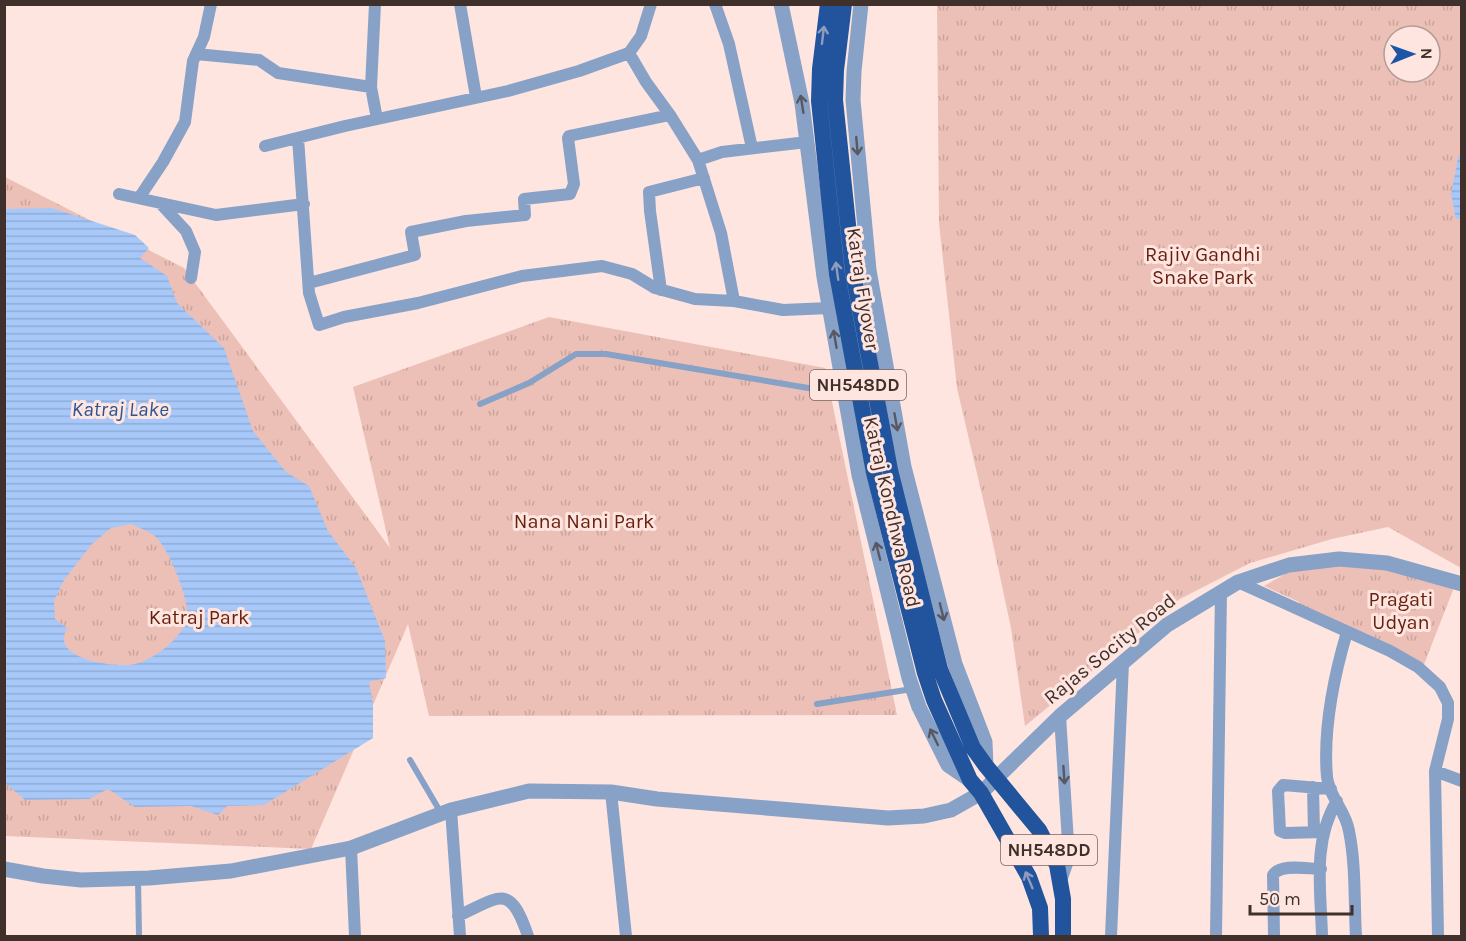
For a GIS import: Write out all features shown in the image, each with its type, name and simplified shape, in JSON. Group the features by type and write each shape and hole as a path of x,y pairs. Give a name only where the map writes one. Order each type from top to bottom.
{"highway":[{"name":"Katraj Flyover","path":"828,4 820,69 819,101 837,274 874,474 919,651 934,700 966,751 991,773"},
{"name":"Katraj Flyover","path":"844,4 837,58 835,100 853,272 890,470 940,669 966,751 970,780"},
{"name":"NH548DD","path":"991,773 1039,830 1057,865 1063,899 1062,936"},
{"name":"Katraj Kondhwa Road","path":"970,780 981,793"},
{"name":"NH548DD","path":"981,793 1029,877 1040,908 1041,936"}],"street":[{"path":"139,198 163,162 184,122 193,61 204,37 211,4"},
{"path":"375,4 371,87 377,119"},
{"path":"460,4 476,97"},
{"path":"266,146 579,71 629,53 641,36 651,4"},
{"path":"715,4 729,44 752,148"},
{"name":"Katraj Kondhwa Road","path":"781,4 802,103 830,308 859,475 919,707 948,765 970,780"},
{"name":"Katraj Kondhwa Road","path":"861,4 853,100 869,270 904,466 955,664 985,742 991,773"},
{"path":"629,53 698,159 722,233 734,301"},
{"path":"196,54 259,60 278,73 371,87"},
{"path":"309,283 415,255 411,232 465,221 525,215 524,199 570,194 574,184 569,136 670,116"},
{"path":"298,138 309,293 319,325 344,317 418,303 522,276 602,266 632,274 661,290 695,299 734,301 783,310 830,308"},
{"path":"698,159 722,152 807,142"},
{"path":"661,290 649,192 704,178"},
{"path":"119,194 216,215 303,204"},
{"path":"160,203 186,231 195,252 191,278"},
{"name":"Rajas Socity Road","path":"4,869 43,876 81,879 138,879 231,871 351,848 446,812 529,791 611,792 657,799 888,818 924,816 951,810 981,793 991,773 1167,625 1238,582 1289,565 1339,559 1387,563 1461,584"},
{"path":"1238,582 1390,651 1418,667 1440,687 1448,703 1448,719 1436,771 1437,936"},
{"path":"1216,936 1221,591"},
{"path":"1347,632 1339,661 1326,754 1331,789 1344,813 1349,830 1356,936"},
{"path":"1111,936 1123,663"},
{"path":"1060,716 1069,858 1061,882"},
{"path":"1436,771 1461,781"},
{"path":"1318,832 1285,833 1280,831 1278,791 1282,785 1331,789"},
{"path":"1313,787 1321,870 1322,936"},
{"path":"611,792 626,936"},
{"path":"1318,832 1336,801"},
{"path":"446,812 460,936"},
{"path":"351,848 355,936"},
{"path":"1274,936 1273,876 1275,872 1282,869 1321,870"},
{"path":"458,916 496,898 505,899 513,903 519,912 528,936"}],"lane":[{"path":"480,404 529,383 576,354 606,354 845,394"},
{"path":"818,704 913,689"},
{"path":"410,760 446,812"},
{"path":"138,879 139,936"}],"green space":[{"name":"Rajiv Gandhi Snake Park","path":"937,5 1461,5 1461,568 1388,527 1332,539 1250,563 1180,599 1025,726 1011,628 957,388 939,223"},
{"path":"5,177 184,268 390,548 353,387 549,317 825,368 897,715 429,716 408,624 311,849 5,836"},
{"name":"Pragati Udyan","path":"1299,566 1387,566 1455,585 1423,667 1299,608 1299,602 1264,586"}],"water":[{"path":"1461,152 1462,219 1456,219 1451,194"},
{"name":"Katraj Lake","path":"52,208 135,235 149,248 140,258 167,276 177,303 224,348 253,431 286,472 309,486 328,531 356,568 385,641 386,678 369,682 373,704 373,738 264,805 227,806 218,815 191,806 135,807 108,789 89,799 25,800 5,783 5,209","holes":["131,524 156,537 164,547 180,581 186,602 187,617 185,625 173,641 147,660 130,665 101,663 79,656 65,645 64,636 67,628 55,619 54,601 64,580 92,544 111,528"]}],"park label":[{"name":"Nana Nani Park","path":"584,521"},
{"name":"Katraj Park","path":"199,617"}]}
